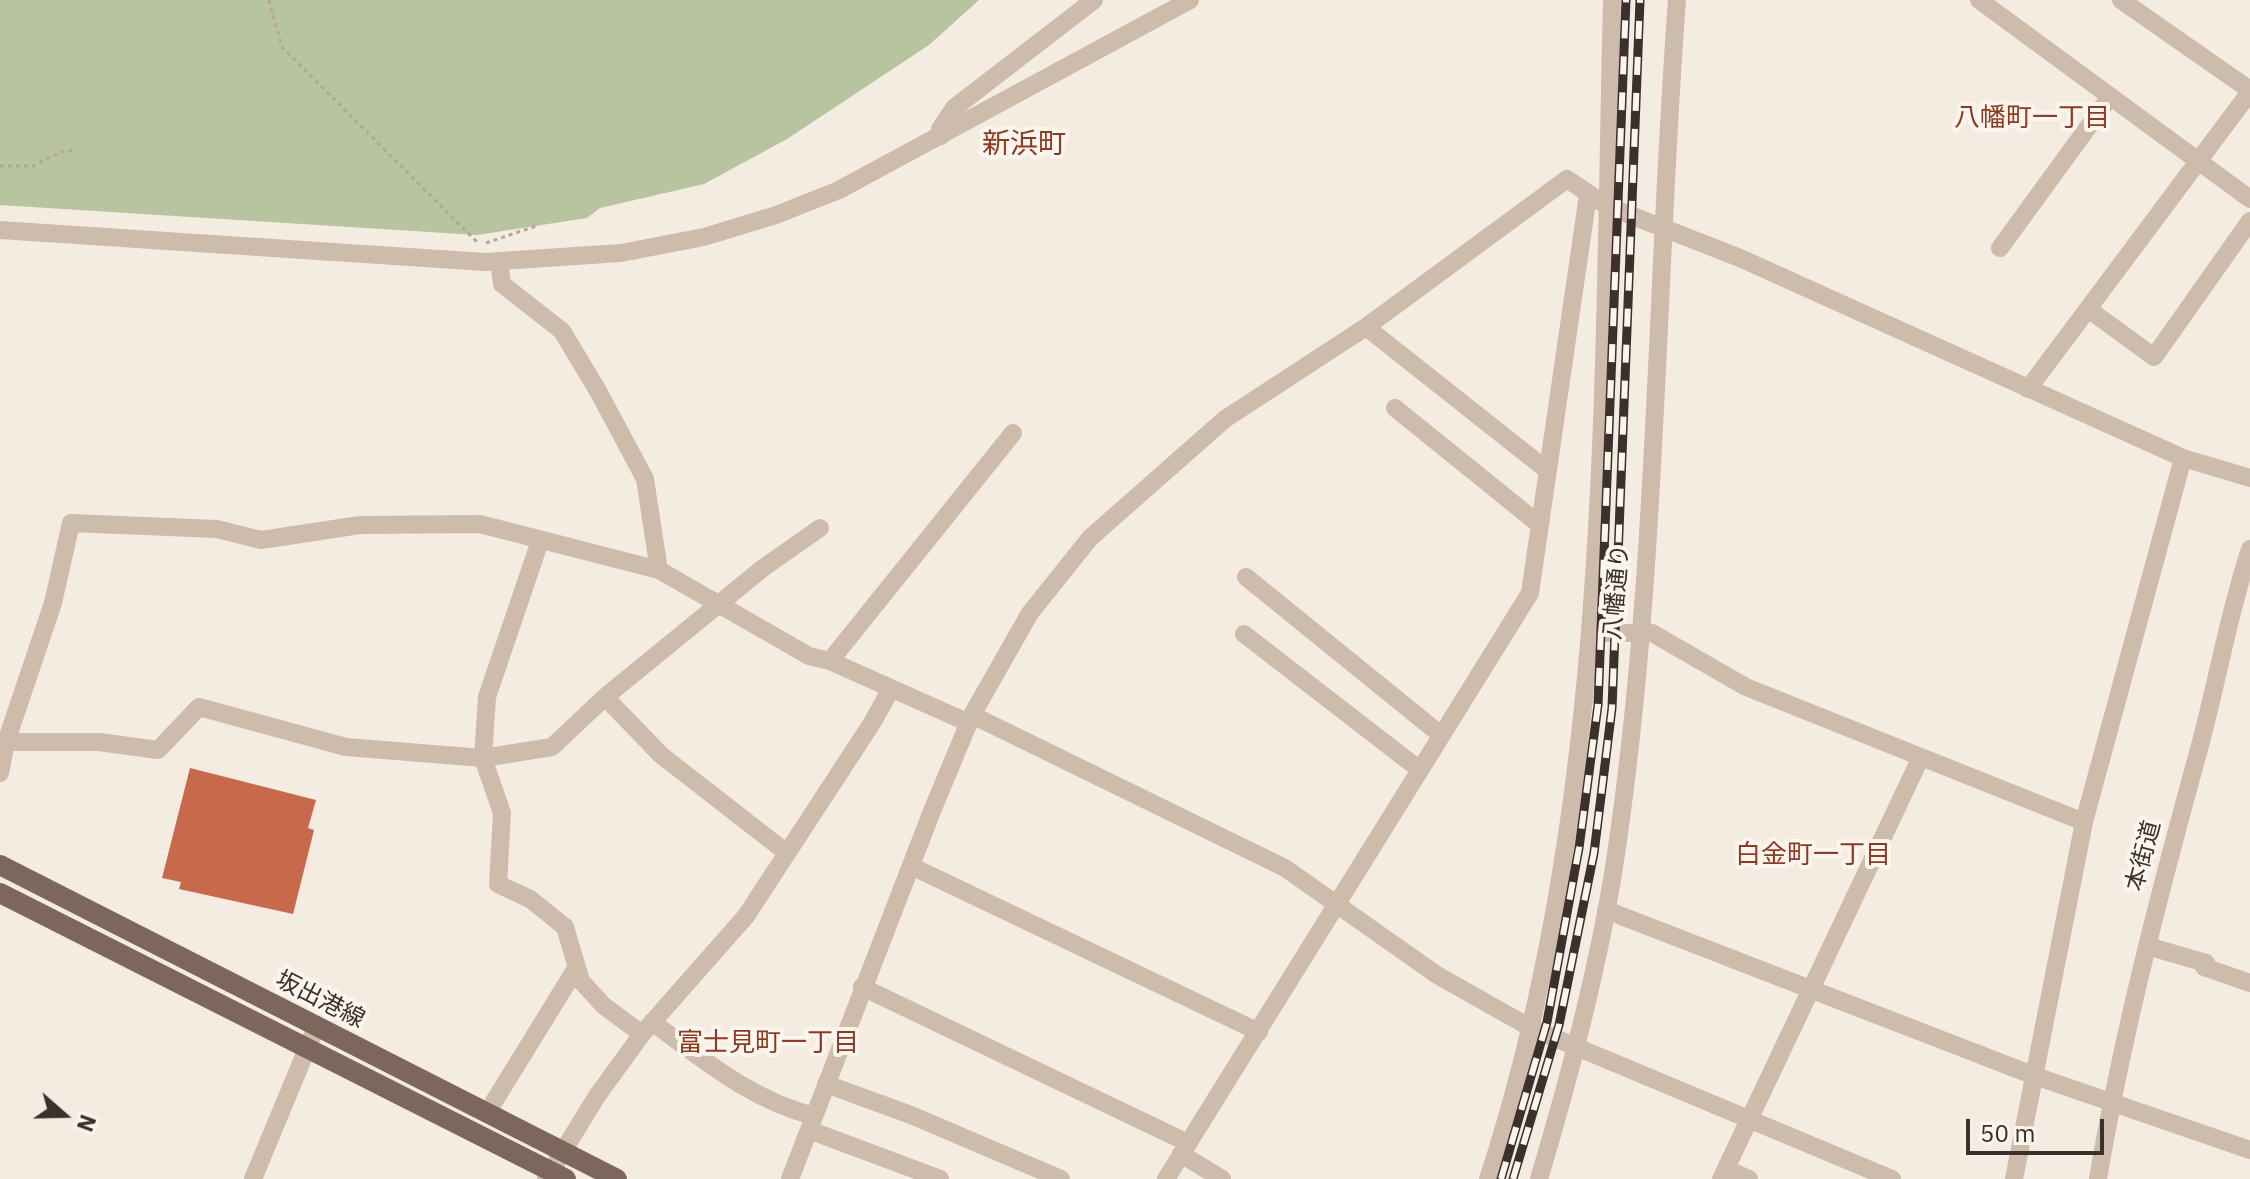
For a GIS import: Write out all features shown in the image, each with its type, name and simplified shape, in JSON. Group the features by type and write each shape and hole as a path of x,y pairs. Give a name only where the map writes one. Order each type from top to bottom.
{"main road":[{"name":"坂出港線","path":"0,865 617,1179"},
{"name":"坂出港線","path":"0,893 555,1177"}],"street":[{"path":"941,136 940,129 954,108 1094,0"},
{"path":"0,230 499,262 621,253 704,237 776,215 839,190 1190,0"},
{"path":"1488,1179 1531,1028 1576,777 1591,633 1612,0"},
{"name":"八幡通り","path":"1539,1179 1575,1048 1606,910 1638,633 1650,496 1677,0"},
{"path":"1979,0 2250,199"},
{"path":"2028,389 2250,91 2125,1"},
{"path":"2000,248 2110,97"},
{"path":"790,1179 862,987 970,719 1022,624 1090,538 1225,419 1366,327 1567,179 1607,206 1754,264 2183,458 2250,478"},
{"path":"1166,1179 1530,593 1588,195"},
{"path":"2088,309 2154,357 2250,221"},
{"path":"499,262 502,284 562,331 645,479 659,570"},
{"path":"1366,327 1548,471"},
{"path":"1395,408 1540,525"},
{"path":"830,661 1013,433"},
{"path":"2014,1179 2084,822 2183,458"},
{"path":"0,773 6,742 53,603 71,523 217,529 261,540 360,525 480,524 659,570 809,656 830,661 891,689 970,719 1276,863 1437,975 1531,1028 1748,1116 1892,1179"},
{"path":"6,742 99,742 158,750 199,707 346,747 483,758 552,747 605,697 719,604 820,528"},
{"path":"540,541 487,697 483,758 502,813 498,884 530,899 565,927 575,970 604,1006 889,1170 940,1179"},
{"name":"本街道","path":"2098,1179 2111,1103 2165,866 2197,759 2235,596 2250,549"},
{"path":"1246,577 1441,735"},
{"path":"1591,633 1652,633 1746,687 2084,822"},
{"path":"1244,634 1420,770"},
{"path":"555,1177 563,1152 597,1096 647,1028 746,916 891,689"},
{"path":"605,697 661,755 787,853"},
{"path":"1749,1179 1723,1174 1921,757"},
{"path":"911,866 1259,1032"},
{"path":"1606,910 2035,1076 2250,1150"},
{"path":"2147,946 2206,963 2204,967 2250,983"},
{"path":"487,1113 575,970"},
{"path":"862,987 1185,1148 1222,1179"},
{"path":"253,1179 316,1027"},
{"path":"826,1084 911,1115 1061,1179"}],"path":[{"path":"269,0 282,47 486,251 489,240 539,225"},
{"path":"0,166 33,166 60,152 75,150"}],"green space":[{"path":"0,0 979,0 929,45 787,139 704,184 600,208 587,218 477,235 0,205"}],"building":[{"path":"190,768 316,800 308,828 314,830 293,914 179,889 181,882 162,878"}],"railway":[{"path":"1501,1179 1547,1022 1579,848 1598,705 1626,0"},
{"path":"1513,1179 1559,1025 1594,853 1612,708 1640,0"}],"district":[{"name":"八幡町一丁目","path":"2032,118"},
{"name":"新浜町","path":"1024,145"},
{"name":"白金町一丁目","path":"1813,855"},
{"name":"富士見町一丁目","path":"768,1043"}]}
